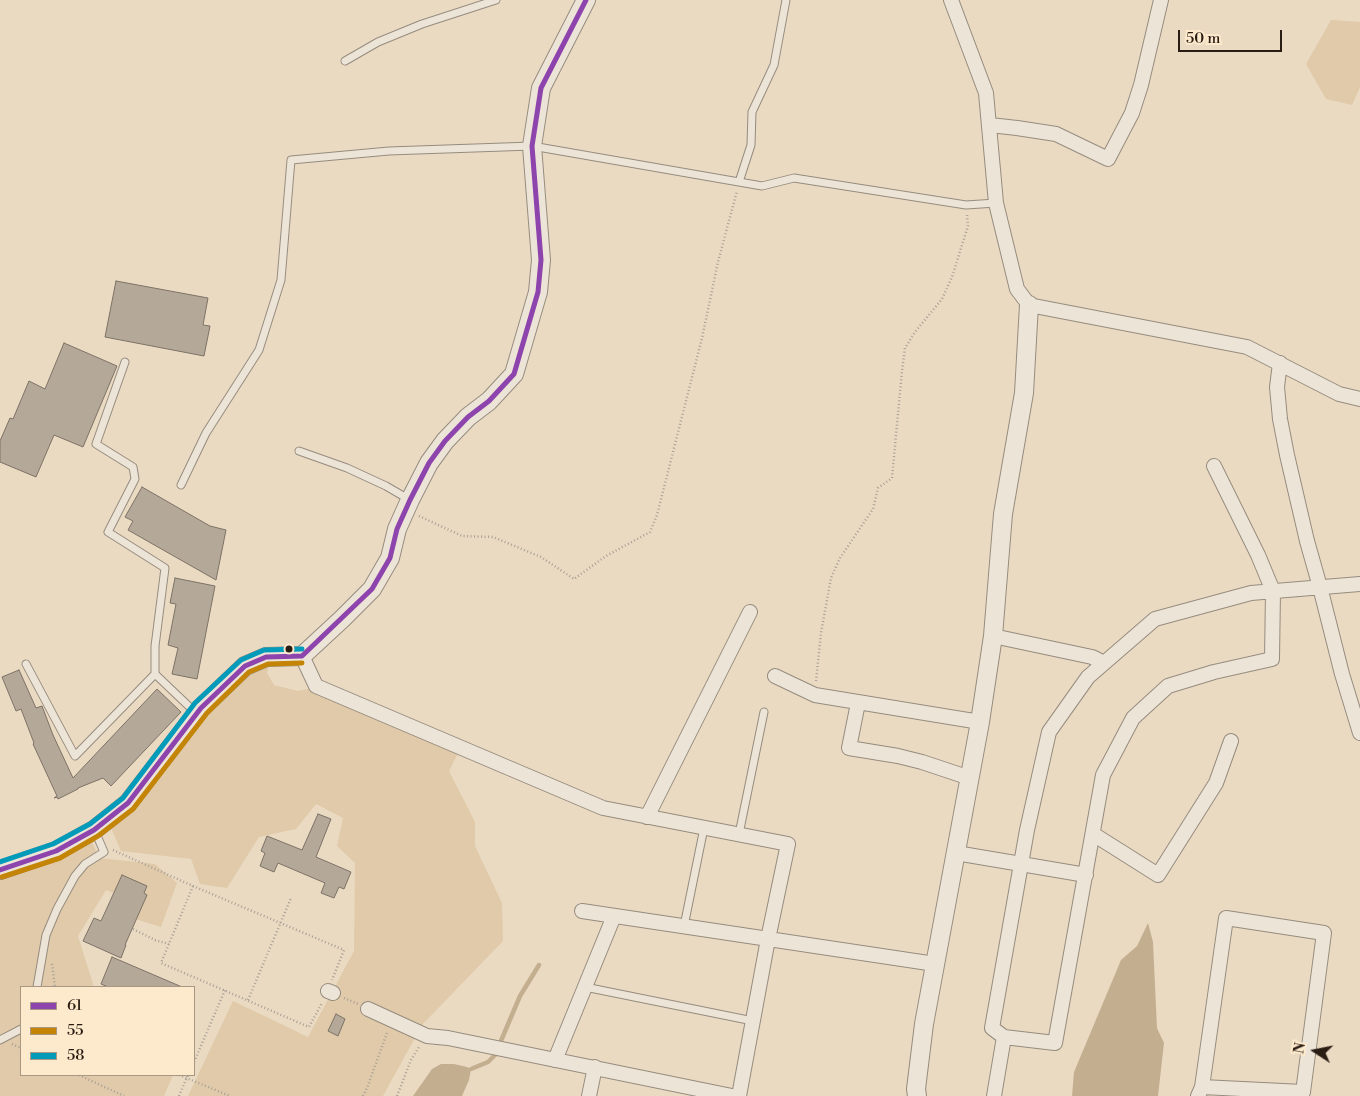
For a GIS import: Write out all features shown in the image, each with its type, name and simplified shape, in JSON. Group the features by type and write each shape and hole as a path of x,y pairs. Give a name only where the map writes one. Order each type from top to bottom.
{"street":[{"path":"0,870 56,851 94,830 128,803 201,708 245,666 266,657 302,656 372,589 390,558 397,529 429,463 445,441 468,417 489,401 514,374 538,292 541,260 532,146 541,88 586,0"},
{"path":"990,125 1056,134 1108,159 1132,113 1141,85 1161,0"},
{"path":"917,1096 916,1089 924,1024 980,722 993,636 1003,514 1024,393 1029,306 1017,289 996,203 986,93 949,2"},
{"path":"1029,306 1247,347 1339,394 1360,399"},
{"path":"1280,363 1277,386 1285,446 1307,541 1342,674 1360,733"},
{"path":"1214,466 1258,555 1272,591 1272,659 1214,672 1168,686 1133,718 1103,775 1055,1043 1004,1037 992,1028 1021,864 1050,732 1088,677 1155,619 1251,593 1272,591 1320,587 1360,584"},
{"path":"646,817 750,612"},
{"path":"993,636 1092,657 1104,663"},
{"path":"302,656 316,686 603,808 788,844 739,1096"},
{"path":"775,676 815,695 980,722"},
{"path":"858,702 849,748 898,756 970,778"},
{"path":"1093,834 1158,875 1216,783 1231,741"},
{"path":"956,853 1086,874"},
{"path":"582,911 934,964"},
{"path":"555,1060 614,916"},
{"path":"1226,918 1324,933 1303,1094 1200,1092 1226,918"},
{"path":"368,1009 427,1036 448,1038 732,1096"},
{"path":"994,1096 1004,1037"},
{"path":"589,1096 594,1067"}],"lane":[{"path":"345,61 378,42 422,24 496,0"},
{"path":"739,182 751,145 752,112 774,65 786,0"},
{"path":"181,485 206,433 259,350 281,280 291,160 389,151 532,146 762,186 794,178 966,205 996,203"},
{"path":"26,664 75,756 155,674 155,646 165,568 108,532 135,479 133,467 96,444 125,362"},
{"path":"298,450 347,468 386,486 408,505"},
{"path":"155,674 197,714"},
{"path":"739,834 764,712"},
{"path":"684,926 704,828"},
{"path":"37,986 46,935 57,909 75,876 85,864 104,852 94,830"},
{"path":"585,987 753,1021"},
{"path":"0,1040 20,1030"}],"path":[{"path":"408,505 462,536 493,536 541,557 574,579 606,556 650,532 657,515 739,182"},
{"path":"815,695 821,633 831,578 840,558 874,509 878,488 892,478 905,348 915,332 942,299 952,277 968,226 966,205"},
{"path":"104,852 114,850 192,886 344,950 330,992 309,1027 161,963 192,886"},
{"path":"248,1000 291,898"},
{"path":"133,929 155,940 169,944"},
{"path":"195,1060 225,990"},
{"path":"330,992 368,1009"},
{"path":"363,1096 392,1020"},
{"path":"397,1096 411,1060 427,1036"},
{"path":"81,1076 124,1096"},
{"path":"179,1096 188,1076 230,1096"}],"shaded area":[{"path":"1331,20 1360,22 1360,87 1352,105 1326,99 1306,64"},
{"path":"270,662 267,673 274,685 298,691 312,688 458,753 449,771 475,822 475,846 502,903 503,941 422,1025 383,1096 188,1096 233,1001 308,1037 354,951 355,863 337,846 343,818 316,804 296,829 259,837 227,888 200,884 191,859 121,851 110,826 141,799 247,669"},
{"path":"92,842 99,858 155,864 177,883 161,927 132,918 136,902 106,890 78,936 94,986 20,986 20,1076 173,1076 164,1096 0,1096 0,876"},
{"path":"1148,923 1153,942 1157,1028 1164,1043 1158,1096 1072,1096 1074,1072 1121,960 1137,946"},
{"path":"441,1064 454,1064 471,1069 469,1080 462,1096 413,1096 432,1069"}],"building":[{"path":"116,281 208,298 203,325 210,326 204,356 105,337"},
{"path":"64,343 117,366 83,447 54,435 36,477 0,462 0,441 10,418 13,419 29,381 45,389"},
{"path":"142,487 210,526 226,530 216,580 128,530 133,521 125,517"},
{"path":"175,578 215,586 197,679 172,674 178,648 168,645 176,604 170,603"},
{"path":"19,670 36,708 42,706 73,778 157,689 181,712 111,786 103,778 78,788 58,799 57,797 54,798 57,796 33,744 21,709 16,711 2,677"},
{"path":"318,814 331,819 316,857 351,872 344,889 339,887 334,898 321,893 325,883 278,863 274,872 260,866 265,853 261,851 267,836 302,850"},
{"path":"122,875 147,886 144,893 147,895 121,958 83,941 94,918 101,921"},
{"path":"112,957 180,986 106,986 101,984"},
{"path":"336,1014 345,1019 338,1036 328,1031"}],"waterway":[{"path":"471,1069 488,1062 495,1055 520,996 539,965"}],"transit line":[{"name":"61","path":"0,870 56,851 94,830 128,803 201,708 245,666 266,657 302,656 372,589 390,558 397,529 429,463 445,441 468,417 489,401 514,374 538,292 541,260 532,146 541,88 586,0"},
{"name":"58","path":"0,862 53,844 90,824 123,798 195,703 241,660 264,650 302,649"},
{"name":"55","path":"2,877 60,858 98,836 133,809 207,713 249,672 268,664 302,663"}]}
